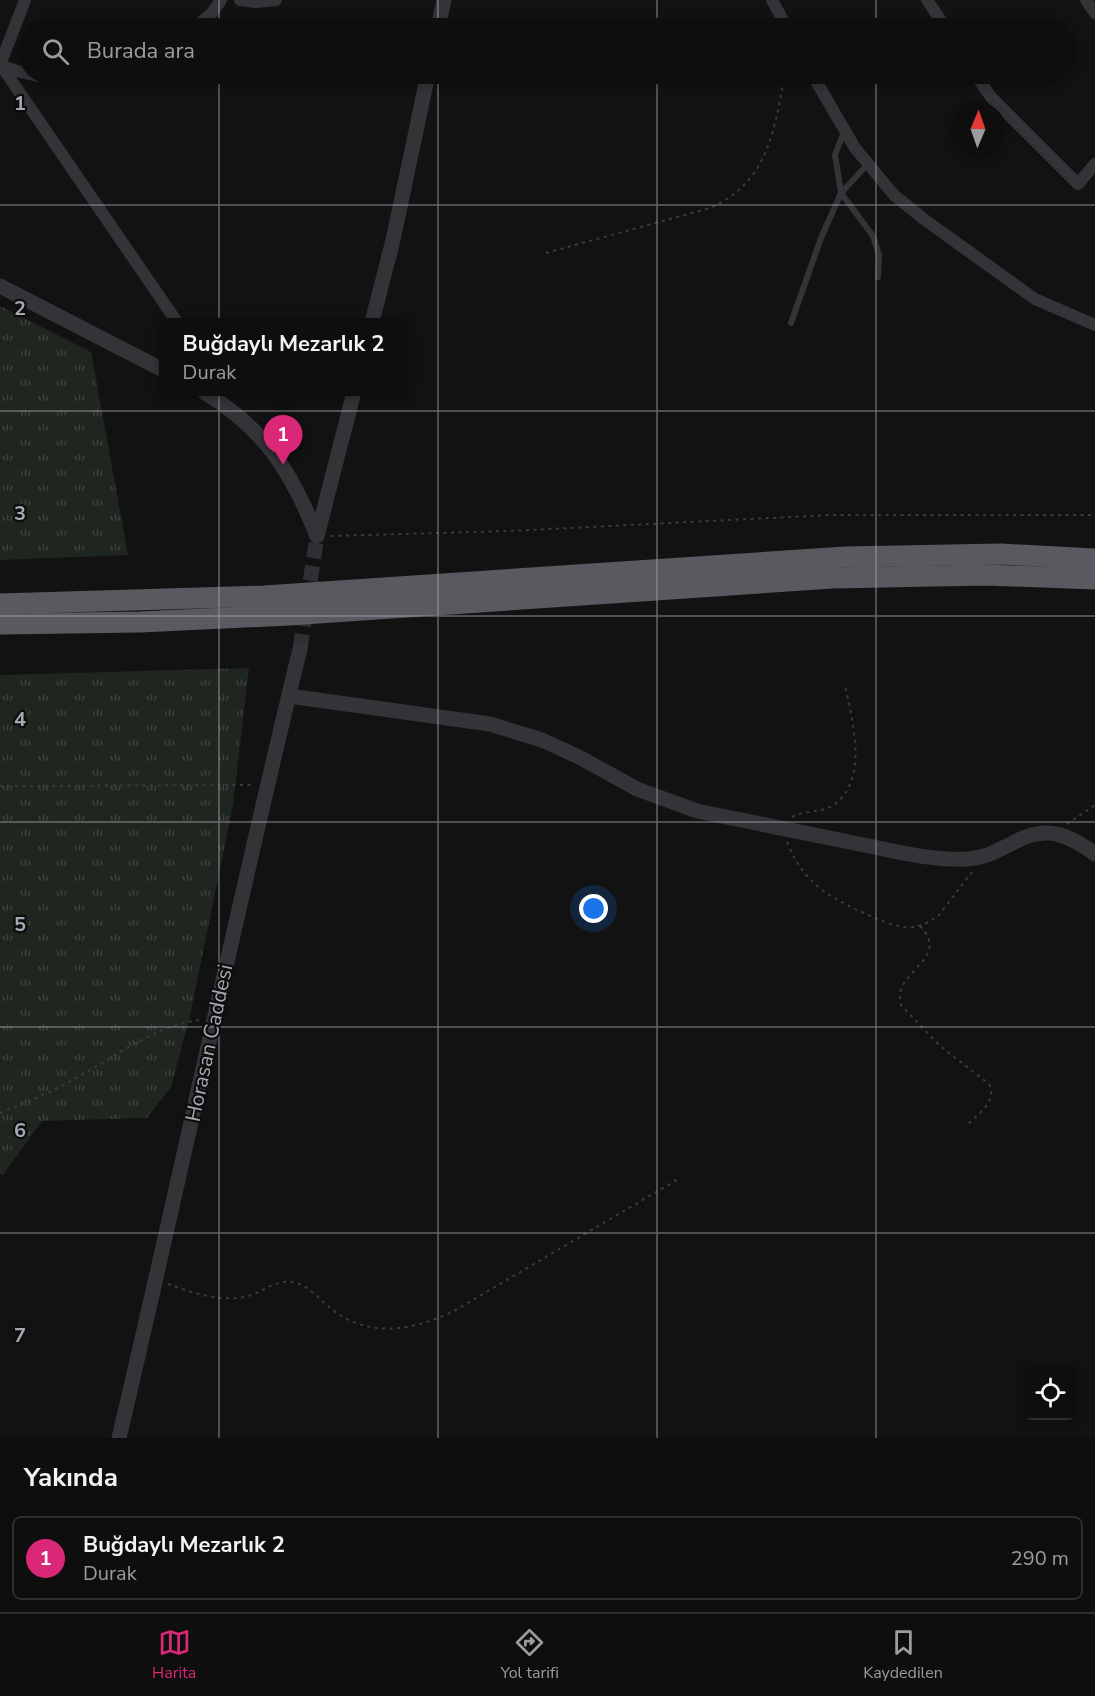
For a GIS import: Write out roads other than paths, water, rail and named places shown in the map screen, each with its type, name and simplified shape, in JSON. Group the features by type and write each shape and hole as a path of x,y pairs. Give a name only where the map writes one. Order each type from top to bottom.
{"highway":[{"path":"0,604 264,596 845,557 1001,554 1095,559"},
{"path":"0,624 140,622 289,615 874,576 987,575 1095,579"}],"street":[{"path":"18,18 25,0"},
{"path":"206,18 221,0"},
{"path":"240,0 256,2 276,0"},
{"path":"440,18 444,0"},
{"path":"771,0 781,18"},
{"path":"927,0 939,18"},
{"path":"1086,0 1095,13"},
{"path":"0,65 18,18"},
{"path":"0,65 18,71"},
{"path":"0,65 174,318"},
{"path":"373,318 393,240 426,84"},
{"path":"818,84 867,165 909,208 1035,299 1095,325"},
{"path":"982,84 991,97 1077,184 1095,164"},
{"path":"0,286 159,368"},
{"path":"210,396 232,411 261,438 283,465 301,498 317,536 353,396"},
{"path":"223,396 232,411"},
{"name":"Horasan Caddesi","path":"119,1438 300,649"},
{"path":"289,696 508,728 561,748 637,789 697,811 912,854 958,859 984,857 1026,837 1052,833 1077,841 1095,854"}],"lane":[{"path":"845,131 835,155 841,193 873,236 879,255 878,277"},
{"path":"791,323 821,238 841,193 867,165"}],"tunnel":[{"path":"300,649 317,536"}],"place":[{"name":"Buğdaylı Mezarlık 2","path":"283,465"}]}
